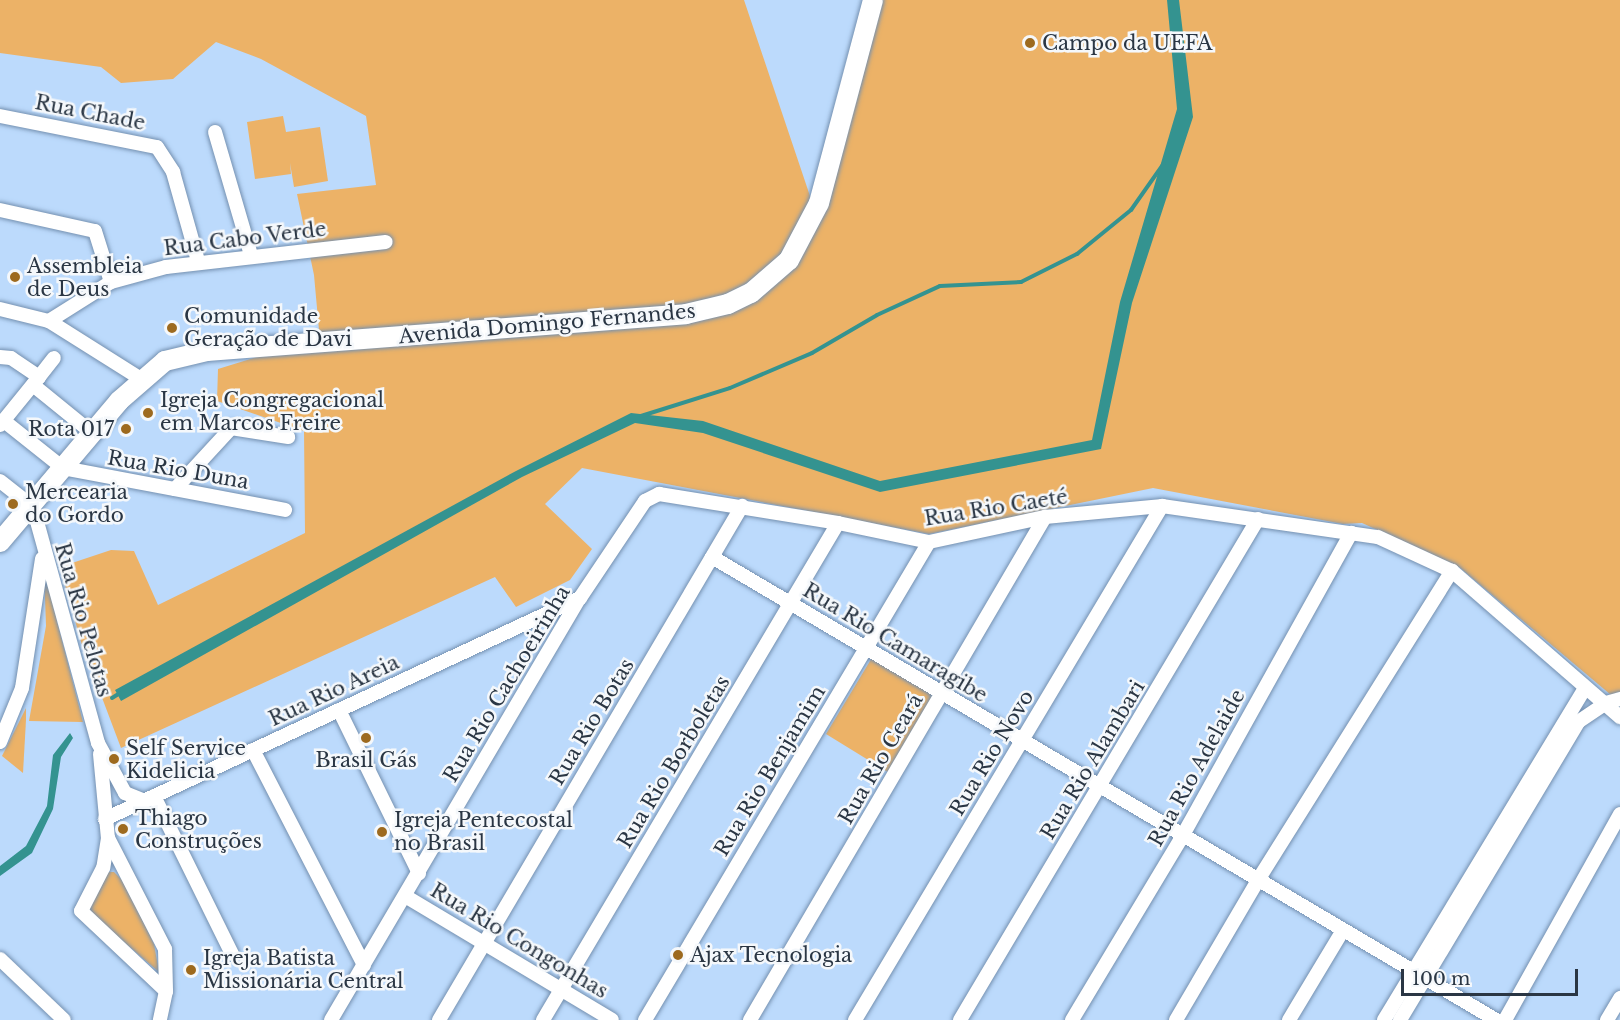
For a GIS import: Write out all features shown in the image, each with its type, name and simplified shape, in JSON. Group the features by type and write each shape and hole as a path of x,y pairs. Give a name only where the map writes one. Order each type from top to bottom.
{"main road":[{"name":"Avenida Domingo Fernandes","path":"0,542 33,507 92,433 141,379 165,361 207,351 638,319 707,310 743,297 789,260 815,211 873,0"}],"street":[{"name":"Rua Chade","path":"0,116 157,147 173,172 198,261"},
{"path":"215,132 251,255"},
{"path":"0,210 95,231 111,282"},
{"name":"Rua Cabo Verde","path":"50,321 111,282 198,261 386,242"},
{"path":"0,309 50,321 141,379"},
{"path":"0,357 11,358 92,433"},
{"path":"54,358 2,423 63,468"},
{"path":"175,489 231,428 288,437"},
{"name":"Rua Rio Duna","path":"63,468 285,510"},
{"path":"0,481 33,507"},
{"name":"Rua Rio Caeté","path":"650,497 659,494 742,506 929,542 1045,517 1162,506 1378,537 1452,571 1619,714"},
{"name":"Rua Rio Cachoeirinha","path":"331,1020 580,598 650,497"},
{"name":"Rua Rio Botas","path":"439,1020 742,506"},
{"name":"Rua Rio Novo","path":"855,1020 1162,506"},
{"name":"Rua Rio Pelotas","path":"33,507 43,554 98,743 108,838 165,949 166,991 160,1020"},
{"name":"Rua Rio Ceará","path":"750,1020 1045,517"},
{"name":"Rua Rio Alambari","path":"960,1020 1258,519"},
{"name":"Rua Rio Borboletas","path":"543,1020 838,523"},
{"name":"Rua Rio Adelaide","path":"1072,1020 1183,835 1351,532"},
{"name":"Rua Rio Benjamim","path":"645,1020 929,542"},
{"path":"0,742 25,677 43,554"},
{"name":"Rua Rio Camaragibe","path":"712,557 1496,1020"},
{"path":"1176,1020 1258,880 1452,571"},
{"name":"Rua Rio Areia","path":"105,819 580,598"},
{"path":"1400,1020 1419,975 1586,688"},
{"path":"1384,1020 1419,975 1578,722 1606,703 1620,699"},
{"path":"339,710 419,873"},
{"name":"Rua Rio Pelotas","path":"98,743 125,793 150,798"},
{"path":"253,750 364,964"},
{"path":"150,798 232,954"},
{"path":"1505,1020 1620,814"},
{"path":"108,838 100,878 81,911 166,991"},
{"name":"Rua Rio Congonhas","path":"405,896 612,1020"},
{"path":"1289,1020 1343,930"},
{"path":"0,959 64,1020"},
{"path":"1607,1020 1620,998"}],"shaded area":[{"path":"0,0 744,0 810,196 804,234 873,0 1620,0 1620,692 1611,695 1459,567 1362,523 1343,524 1153,488 929,534 582,468 545,504 592,549 570,580 516,607 495,577 121,748 81,642 60,567 111,550 134,551 158,605 305,533 304,431 217,401 218,369 298,344 320,341 314,275 297,194 376,185 366,116 261,59 216,42 173,79 121,83 101,67 0,53"},
{"path":"1167,0 1179,0 1193,117 1132,303 1101,449 880,492 703,433 635,423 522,477 121,701 115,690 516,471 631,413 703,421 880,481 1092,440 1120,302 1177,109"},
{"path":"283,116 286,132 320,127 328,181 294,187 290,163 291,174 255,179 247,122"},
{"path":"44,570 83,722 29,721 46,626"},
{"path":"873,656 938,695 891,774 826,734"},
{"path":"26,708 26,720 23,773 2,756"},
{"path":"70,733 73,738 61,757 53,809 32,853 0,876 0,866 26,846 47,806 53,755"},
{"path":"108,872 114,872 124,882 154,944 159,972 84,908"}],"waterway":[{"path":"641,416 730,388 812,353 877,315 940,286 1021,282 1077,254 1131,210 1164,163"},
{"path":"112,698 120,693"}],"place":[{"name":"Campo da UEFA","path":"1030,43"},
{"name":"Assembleia de Deus","path":"15,277"},
{"name":"Comunidade Geração de Davi","path":"172,328"},
{"name":"Igreja Congregacional em Marcos Freire","path":"148,413"},
{"name":"Rota 017","path":"126,429"},
{"name":"Mercearia do Gordo","path":"13,504"},
{"name":"Brasil Gás","path":"366,738"},
{"name":"Self Service Kidelicia","path":"114,759"},
{"name":"Thiago Construções","path":"123,829"},
{"name":"Igreja Pentecostal no Brasil","path":"382,832"},
{"name":"Ajax Tecnologia","path":"678,955"},
{"name":"Igreja Batista Missionária Central","path":"191,970"}]}
